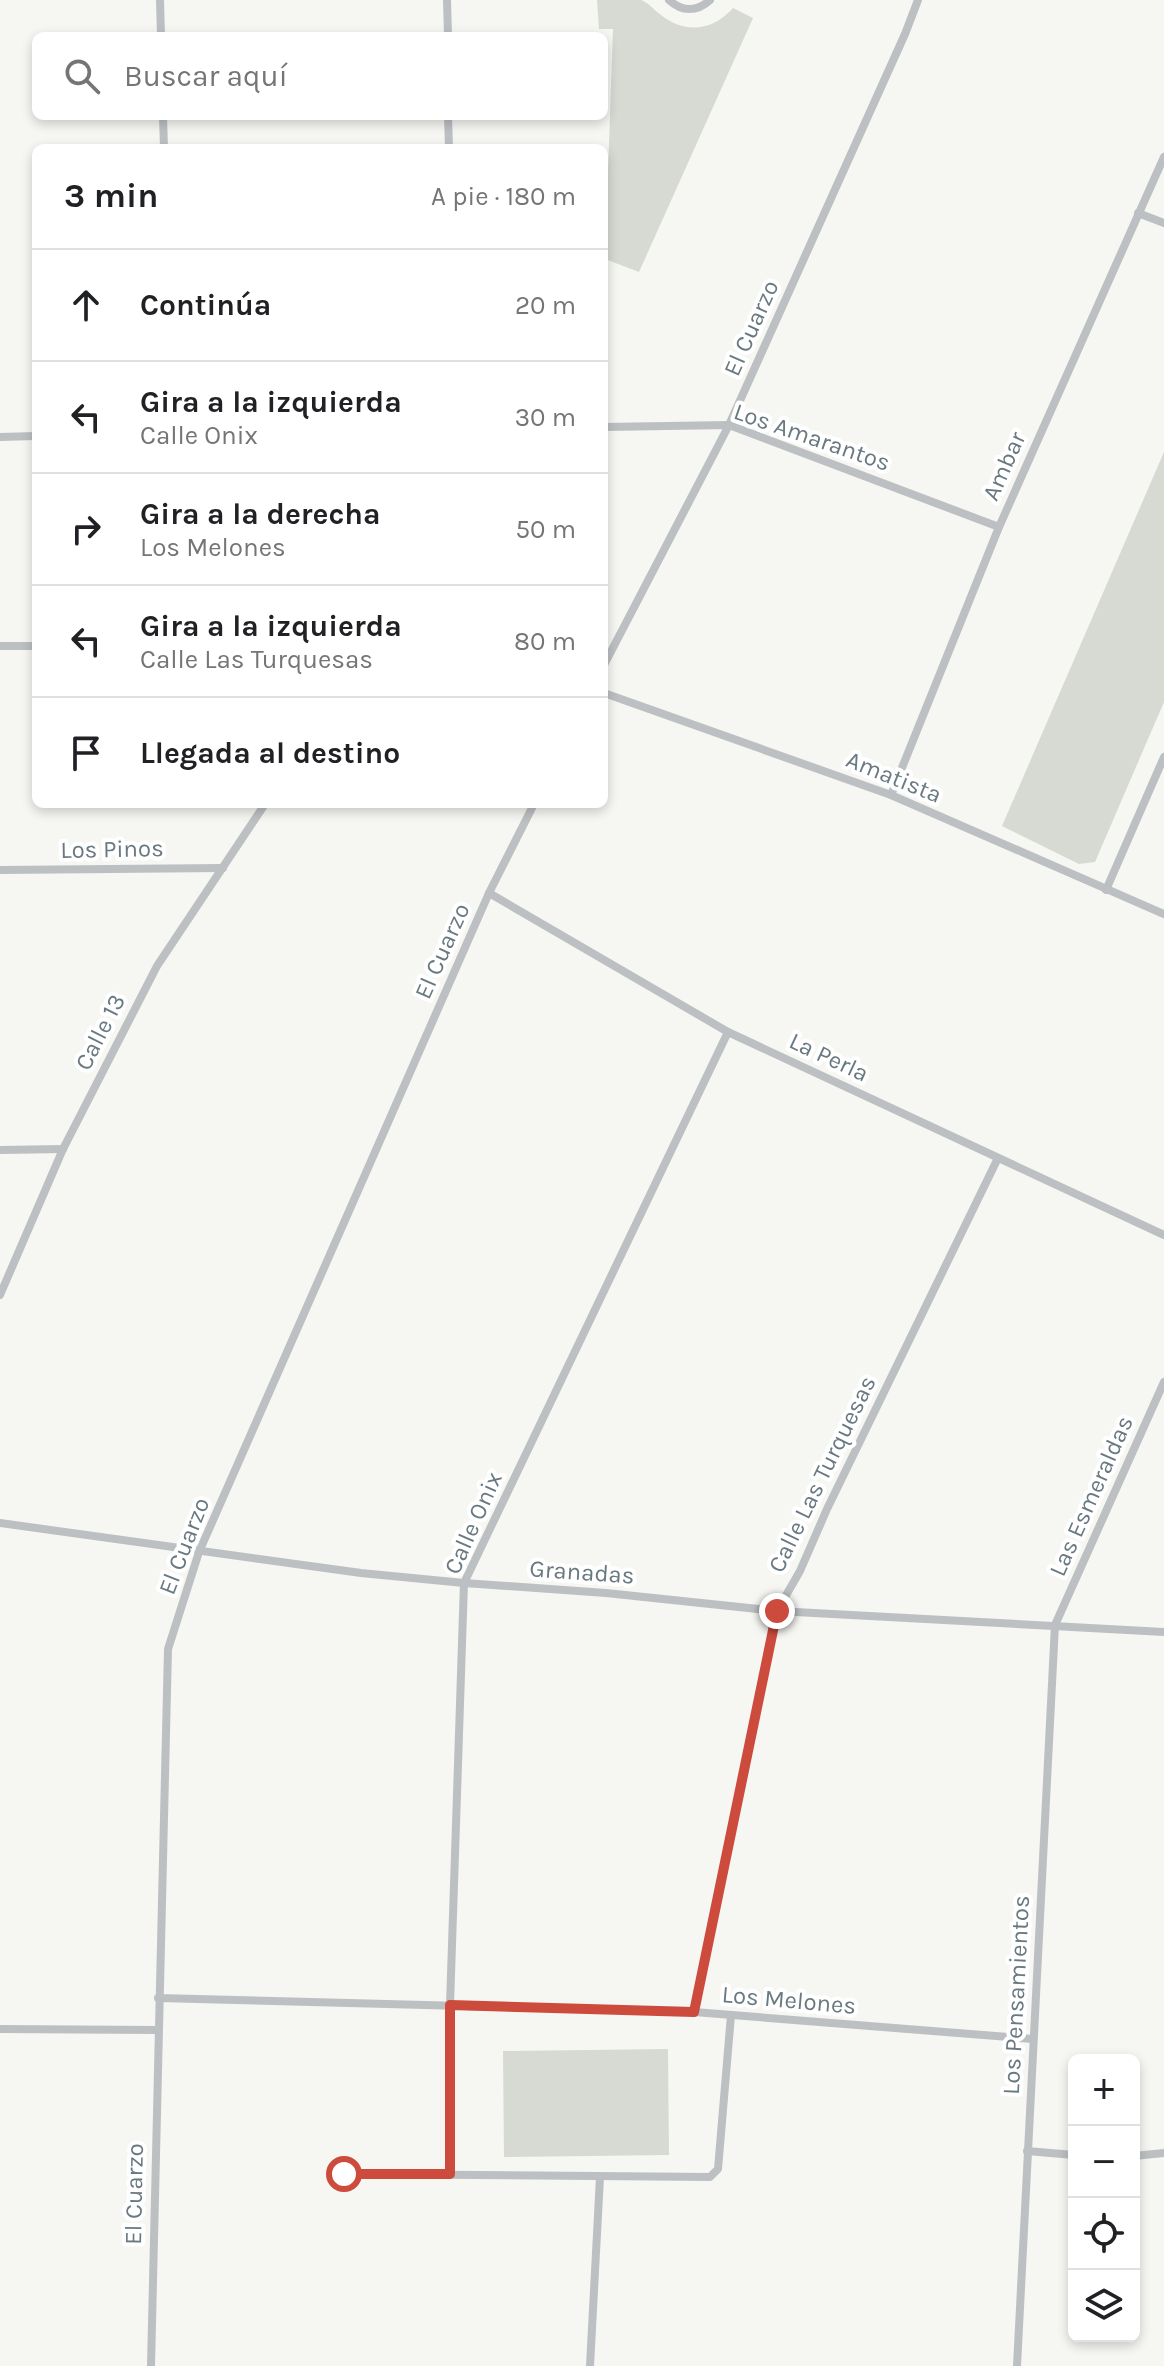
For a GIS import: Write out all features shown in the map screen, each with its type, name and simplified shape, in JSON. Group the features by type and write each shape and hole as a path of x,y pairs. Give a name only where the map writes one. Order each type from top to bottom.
{"street":[{"path":"160,0 161,32"},
{"path":"447,0 448,32"},
{"path":"669,0 679,8 688,10 696,9 710,0"},
{"name":"El Cuarzo","path":"608,657 729,425 918,0"},
{"path":"163,120 164,144"},
{"path":"448,120 449,144"},
{"name":"Ambar","path":"891,795 999,527 1164,157"},
{"path":"1138,213 1164,223"},
{"name":"Los Amarantos","path":"608,427 729,425 999,527"},
{"path":"0,437 32,436"},
{"path":"0,646 32,646"},
{"name":"Amatista","path":"608,694 891,795 1164,914"},
{"path":"1106,890 1164,757"},
{"name":"Calle 13","path":"0,1295 63,1149 157,966 262,808"},
{"name":"El Cuarzo","path":"151,2366 168,1649 199,1552 489,893 532,808"},
{"name":"Los Pinos","path":"0,870 223,868"},
{"name":"La Perla","path":"489,893 728,1032 1164,1235"},
{"name":"Calle Onix","path":"450,2174 450,2005 464,1583 728,1032"},
{"path":"0,1150 63,1149"},
{"name":"Calle Las Turquesas","path":"694,2012 777,1611 800,1571 827,1509 998,1158"},
{"name":"Las Esmeraldas","path":"1055,1625 1164,1382"},
{"name":"Granadas","path":"0,1523 199,1552 464,1583 606,1593 777,1611 1164,1632"},
{"name":"Los Pensamientos","path":"1017,2366 1055,1625"},
{"name":"Los Melones","path":"158,1998 694,2012 1033,2039"},
{"path":"344,2174 710,2177 718,2169 731,2015"},
{"path":"0,2029 158,2030"},
{"path":"1027,2151 1068,2154"},
{"path":"1140,2155 1164,2153"},
{"path":"590,2366 600,2177"}],"shaded area":[{"path":"597,0 641,0 670,21 689,27 708,25 733,8 753,18 639,272 608,260 613,29 599,29"},
{"path":"1164,452 1164,702 1095,862 1079,864 1002,826"},
{"path":"668,2049 669,2155 504,2157 503,2051"}],"route":[{"path":"344,2174 450,2174 450,2005 694,2012 777,1611"}]}
